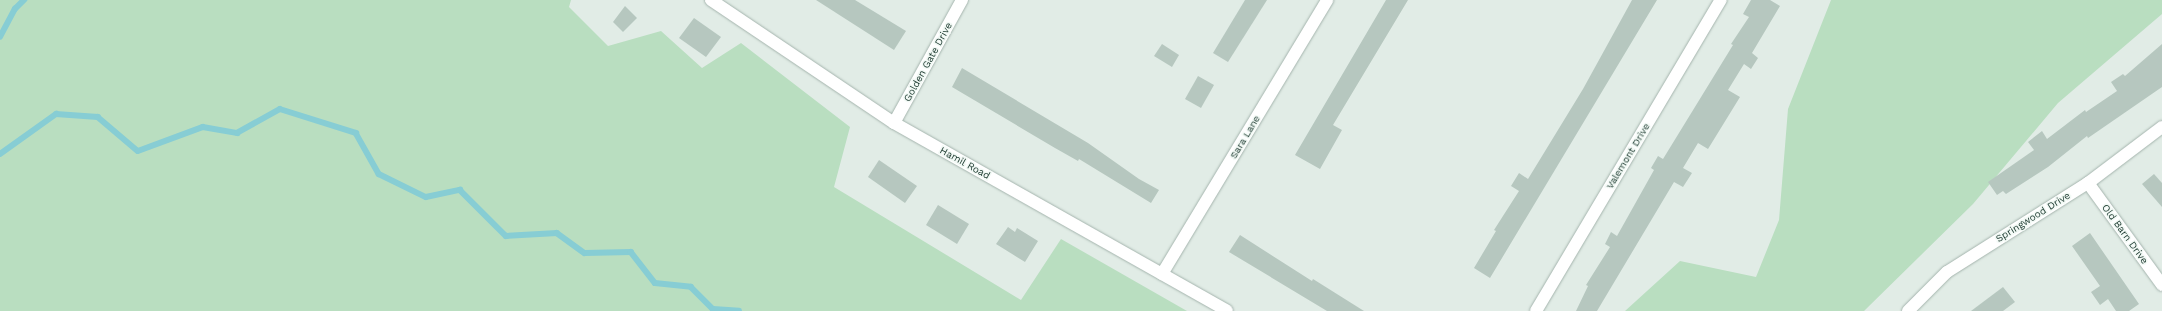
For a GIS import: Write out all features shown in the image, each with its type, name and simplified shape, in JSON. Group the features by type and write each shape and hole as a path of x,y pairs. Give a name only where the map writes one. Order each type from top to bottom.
{"street":[{"name":"Hamil Road","path":"711,0 894,123 1227,311"},
{"name":"Golden Gate Drive","path":"894,123 962,0"},
{"name":"Sara Lane","path":"1162,274 1327,0"},
{"name":"Valemont Drive","path":"1536,311 1721,0"},
{"name":"Springwood Drive","path":"1908,311 1947,272 2088,183 2162,127"},
{"name":"Old Barn Drive","path":"2088,183 2162,285"}],"green space":[{"path":"0,0 571,0 569,7 608,46 661,31 702,68 741,43 850,127 834,187 1021,300 1061,239 1187,311 0,311"},
{"path":"1831,0 2162,0 2162,14 2058,103 1973,204 1864,311 1625,311 1680,261 1756,277 1779,220 1788,109"}],"building":[{"path":"816,0 855,0 906,31 894,50"},
{"path":"1245,0 1267,0 1228,62 1213,53"},
{"path":"1386,0 1408,0 1333,125 1342,130 1320,169 1295,155"},
{"path":"1632,0 1657,0 1490,278 1474,268 1496,231 1494,230 1519,191 1511,186 1519,173 1528,179 1583,89"},
{"path":"1751,0 1770,0 1780,6 1752,53 1758,58 1751,69 1744,64 1728,90 1740,97 1708,149 1698,143 1683,168 1692,173 1683,187 1674,182 1597,311 1576,311 1588,286 1586,285 1610,247 1605,244 1611,232 1617,236 1654,170 1651,168 1658,156 1663,159 1733,45 1731,44 1749,17 1743,14"},
{"path":"625,6 637,18 623,32 613,22"},
{"path":"694,18 721,37 706,57 679,38"},
{"path":"1162,44 1179,55 1172,67 1154,56"},
{"path":"2162,44 2162,87 2088,138 2087,136 2048,167 2006,194 2003,191 1997,195 1988,182 2034,150 2028,142 2042,131 2047,139 2085,110 2086,112 2117,91 2111,82 2123,74 2125,76"},
{"path":"962,68 1088,143 1139,179 1159,190 1151,203 1079,159 1078,161 1055,148 952,87"},
{"path":"1198,76 1214,85 1201,108 1185,99"},
{"path":"879,160 917,186 905,203 868,177"},
{"path":"2154,174 2162,183 2162,207 2142,184"},
{"path":"938,205 969,224 957,244 926,225"},
{"path":"1008,227 1015,232 1017,228 1038,241 1025,262 996,244"},
{"path":"2090,233 2139,304 2129,311 2116,311 2108,299 2100,305 2091,292 2100,286 2072,246"},
{"path":"1240,235 1312,281 1313,279 1364,311 1327,311 1229,252"},
{"path":"2003,287 2015,302 2003,311 1971,311"}],"waterway":[{"path":"0,37 15,9 24,0"},
{"path":"0,154 56,114 98,117 138,151 203,127 237,133 280,109 356,133 379,174 426,197 460,190 506,236 557,233 585,253 631,252 655,283 691,287 713,309 739,311"}]}
